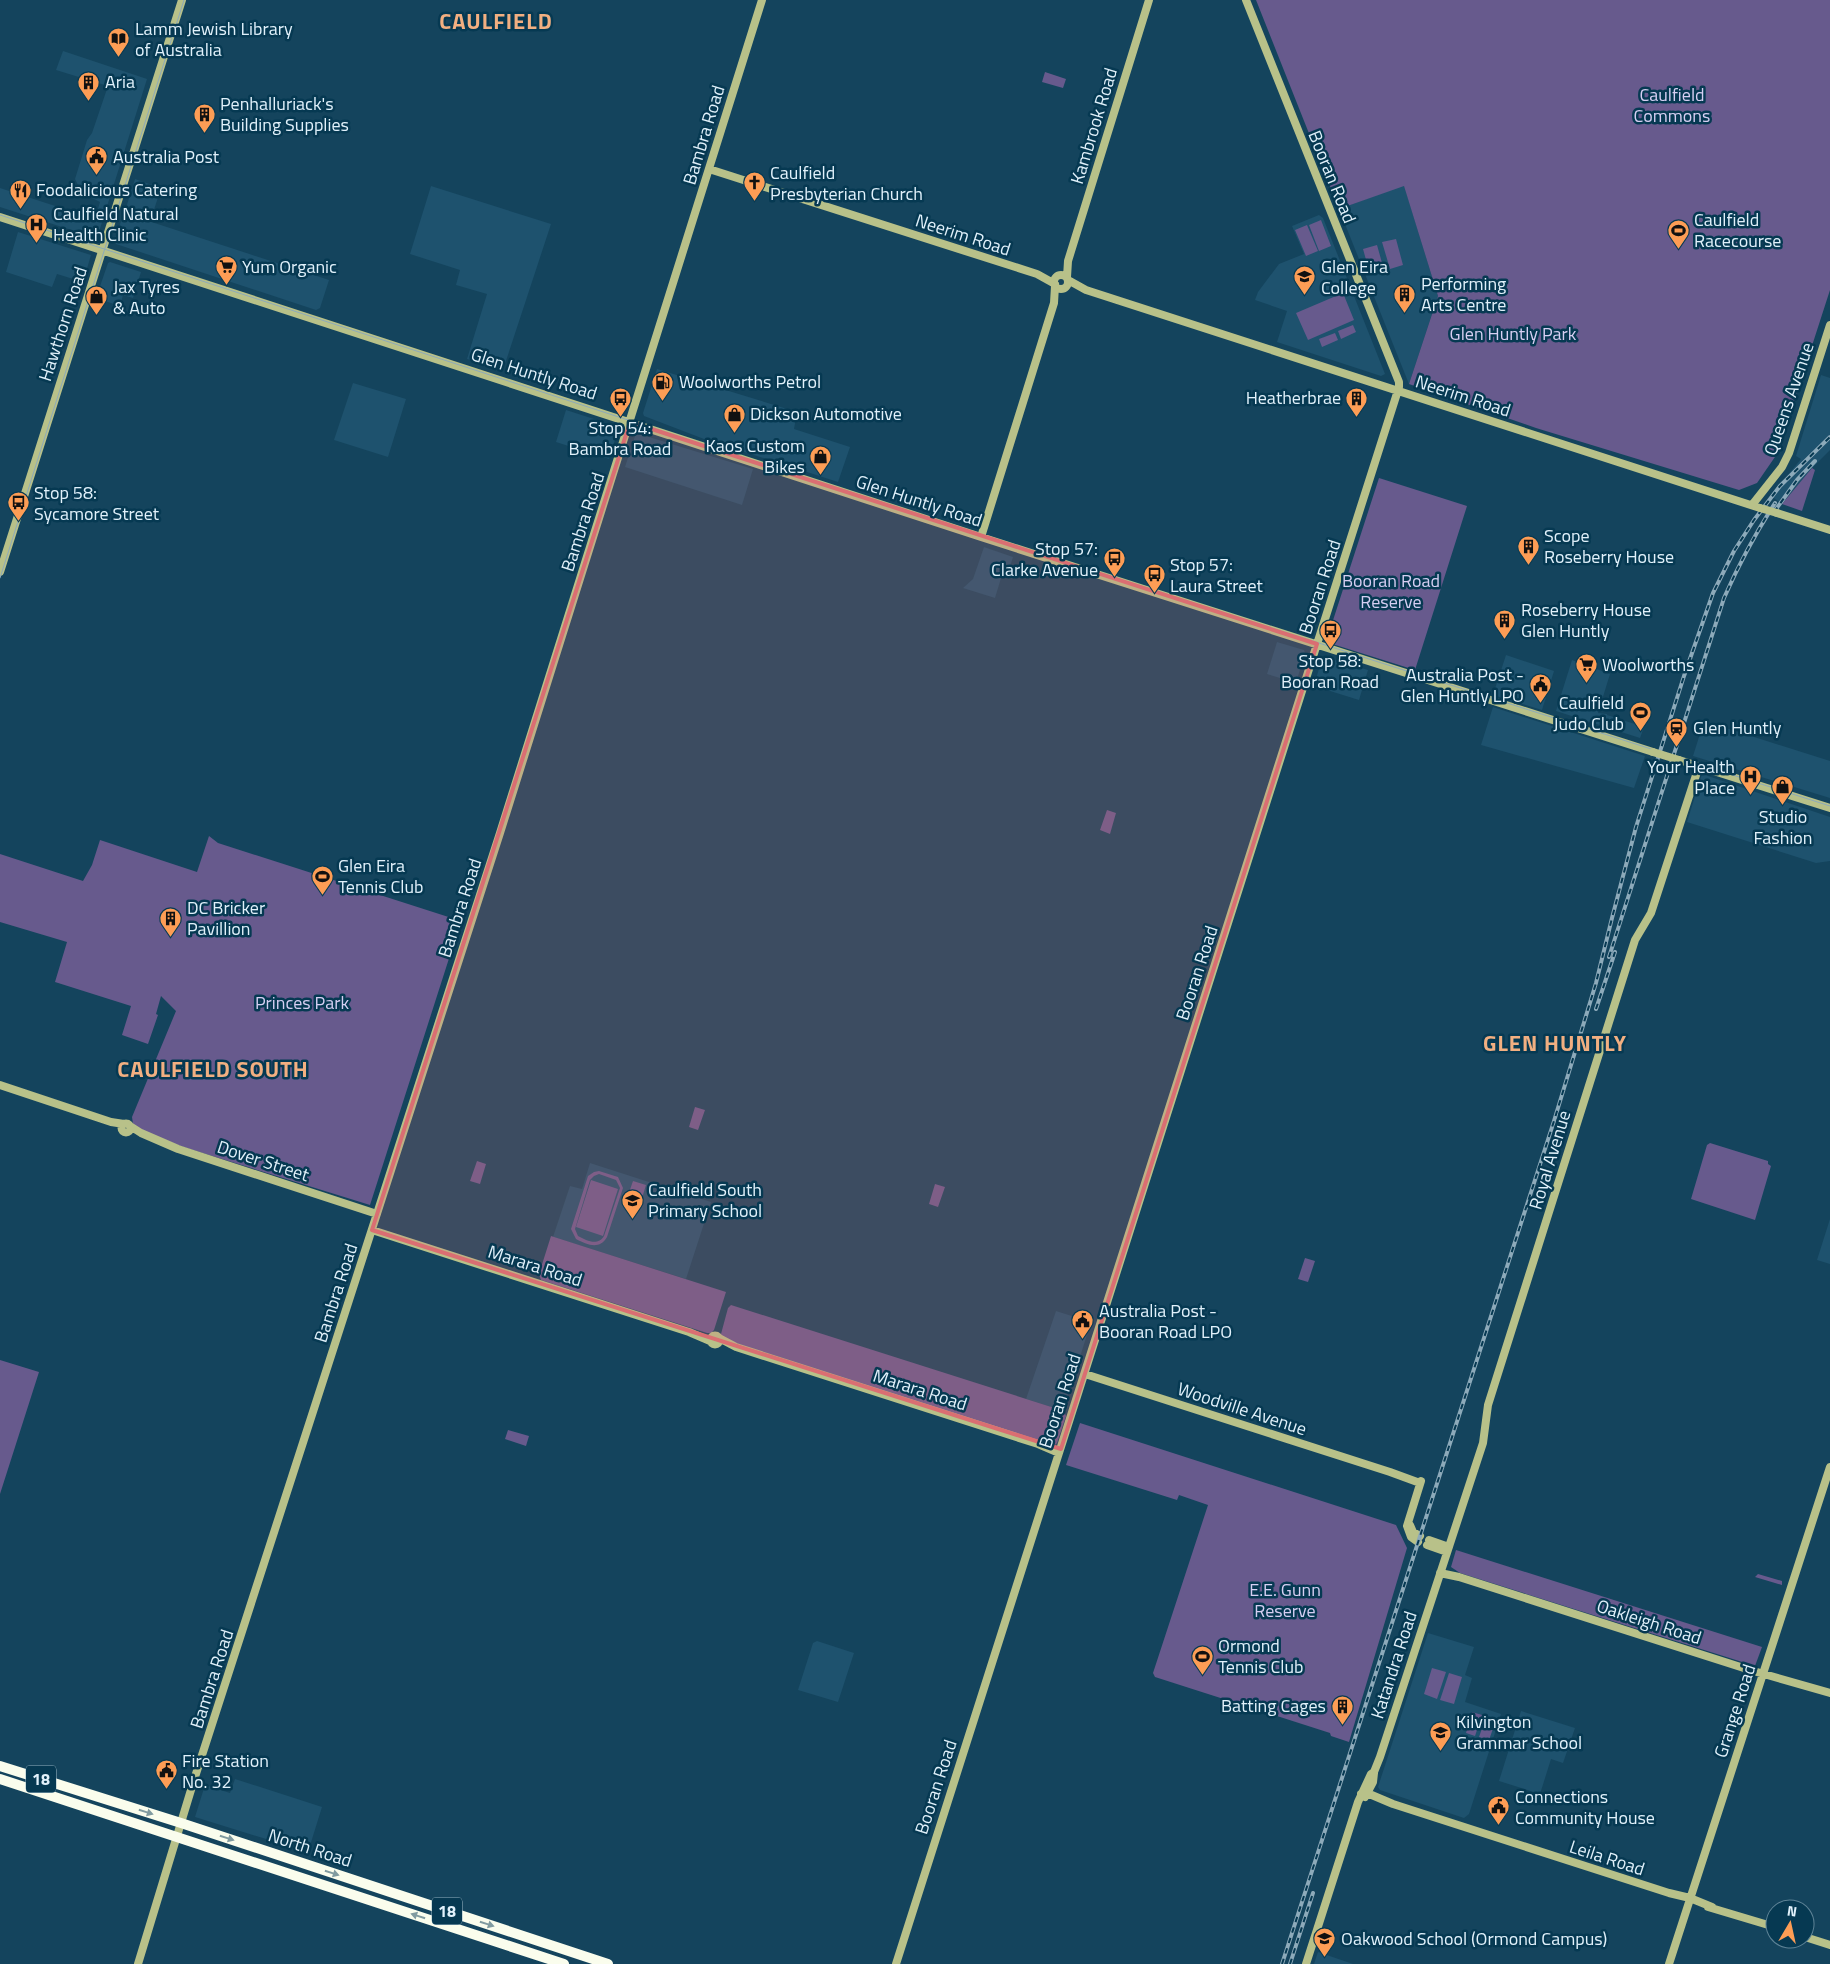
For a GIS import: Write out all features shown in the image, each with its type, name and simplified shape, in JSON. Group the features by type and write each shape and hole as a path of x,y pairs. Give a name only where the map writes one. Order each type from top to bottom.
{"highway":[{"name":"North Road","path":"0,1766 181,1823 608,1964"},
{"name":"North Road","path":"0,1779 564,1964"},
{"path":"124,1819 128,1806"}],"street":[{"name":"Hawthorn Road","path":"0,572 182,0"},
{"name":"Bambra Road","path":"138,1964 181,1823 630,422 762,0"},
{"name":"Kambrook Road","path":"1061,282 1149,0"},
{"name":"Booran Road","path":"896,1964 1398,391 1399,382 1246,0"},
{"name":"Neerim Road","path":"709,169 1830,530"},
{"name":"Glen Huntly Road","path":"0,217 981,537 1830,808"},
{"path":"981,537 1061,282"},
{"name":"Queens Avenue","path":"1756,506 1785,461 1830,325"},
{"name":"Royal Avenue","path":"1441,1570 1483,1443 1488,1405 1635,940 1651,914 1698,766"},
{"name":"Dover Street","path":"0,1085 111,1122 178,1149 377,1214"},
{"name":"Marara Road","path":"372,1230 1060,1451"},
{"name":"Woodville Avenue","path":"1085,1374 1421,1481 1409,1518 1413,1532 1419,1539"},
{"name":"Grange Road","path":"1669,1964 1830,1467"},
{"path":"1428,1543 1448,1549"},
{"name":"Oakleigh Road","path":"1441,1570 1830,1693"},
{"name":"Katandra Road","path":"1306,1964 1356,1808 1364,1795 1371,1774 1374,1772 1441,1570"},
{"name":"Leila Road","path":"1364,1795 1765,1924"},
{"path":"1815,1940 1830,1944"}],"highlighted area":[{"path":"630,422 1317,644 1061,1449 372,1230"}],"shaded area":[{"path":"63,51 147,79 98,235 93,237 0,207 0,188 95,219 100,202 86,195 88,189 79,187 75,179 87,140 92,133 108,86 56,70"},
{"path":"135,179 161,188 151,219 125,211"},
{"name":"Glen Eira College","path":"1404,185 1438,296 1409,384 1339,209"},
{"path":"431,186 551,224 503,370 467,359 487,294 456,285 460,270 410,254"},
{"path":"124,213 329,280 320,308 316,310 116,244 114,241"},
{"name":"Glen Eira College","path":"1319,215 1323,218 1385,374 1381,376 1277,342 1287,311 1255,300 1258,292 1279,264 1304,254 1292,226"},
{"path":"18,232 91,255 83,282 57,274 52,287 6,272"},
{"path":"108,263 141,272 133,298 123,295 120,306 96,298"},
{"path":"657,369 797,412 794,429 850,447 838,482 704,439 644,416 643,413"},
{"path":"1821,375 1830,378 1830,450 1782,504 1771,496 1801,459 1796,456"},
{"path":"353,383 406,399 388,457 334,440"},
{"path":"566,410 619,427 609,459 556,442"},
{"path":"636,433 753,469 742,505 625,467"},
{"path":"984,547 1013,557 1007,577 1002,575 995,598 963,588 973,579"},
{"path":"1277,642 1304,650 1305,653 1296,683 1267,674"},
{"path":"1506,655 1554,671 1542,710 1493,695"},
{"path":"1325,657 1368,670 1359,700 1314,686 1322,658"},
{"name":"Woolworths","path":"1572,660 1610,674 1598,713 1607,714 1644,727 1640,738 1556,711"},
{"path":"1493,707 1645,756 1634,788 1481,745"},
{"path":"1704,721 1830,761 1830,798 1693,756"},
{"path":"1702,774 1830,817 1830,861 1816,863 1687,822"},
{"name":"Caulfield South Primary School","path":"590,1163 711,1202 686,1279 553,1237 570,1186 582,1189"},
{"path":"1830,1219 1830,1264 1817,1260"},
{"path":"1056,1311 1091,1322 1063,1411 1026,1399"},
{"name":"Kilvington Grammar School","path":"1428,1633 1474,1647 1465,1675 1472,1678 1465,1702 1501,1714 1469,1814 1464,1818 1380,1790 1378,1787"},
{"path":"817,1641 854,1653 838,1702 798,1690 813,1643"},
{"name":"Kilvington Grammar School","path":"1521,1711 1575,1728 1563,1763 1551,1759 1540,1794 1499,1781"},
{"path":"235,1779 322,1807 308,1852 195,1817 205,1785 230,1793"},
{"name":"Oakwood School (Ormond Campus)","path":"1318,1952 1353,1964 1314,1964"}],"green space":[{"name":"Caulfield Racecourse","path":"1256,0 1830,0 1830,290 1777,454 1757,483 1739,490 1536,428 1409,384 1438,296 1404,186 1339,209"},
{"path":"1045,72 1066,79 1063,88 1042,82"},
{"path":"1321,220 1331,246 1319,251 1309,225"},
{"path":"1307,225 1318,251 1306,256 1295,230"},
{"path":"1396,239 1403,265 1390,269 1382,242"},
{"path":"1377,245 1384,270 1370,274 1363,249"},
{"path":"1343,293 1354,320 1308,340 1296,313"},
{"path":"1353,325 1356,332 1341,339 1338,331"},
{"path":"1335,333 1338,340 1322,347 1319,339"},
{"path":"1812,468 1815,470 1802,511 1782,504"},
{"name":"Booran Road Reserve","path":"1379,478 1467,506 1415,670 1326,642"},
{"path":"1107,810 1116,813 1110,834 1100,830"},
{"name":"Princes Park","path":"209,836 218,843 461,921 370,1205 180,1146 137,1128 133,1124 132,1117 176,1011 161,996 156,1014 158,1015 148,1044 122,1035 131,1006 55,982 67,942 0,922 0,854 83,881 92,865 100,840 197,872"},
{"path":"695,1107 705,1110 698,1130 689,1127"},
{"path":"1710,1143 1768,1161 1768,1164 1771,1166 1755,1220 1691,1199 1707,1145"},
{"path":"477,1161 486,1164 480,1184 470,1181"},
{"path":"599,1171 618,1177 623,1188 607,1237 601,1244 597,1245 584,1243 576,1239 571,1229 588,1176","holes":["599,1174 616,1180 620,1188 602,1239 596,1242 578,1236 575,1229 590,1180"]},
{"path":"591,1180 618,1189 603,1236 576,1227"},
{"path":"633,1181 646,1185 638,1211 624,1207"},
{"path":"935,1184 945,1187 938,1207 929,1204"},
{"path":"551,1236 726,1292 714,1330 711,1333 707,1333 541,1280 539,1274"},
{"path":"1305,1258 1315,1261 1308,1282 1298,1279"},
{"path":"731,1305 1064,1411 1066,1416 1057,1443 1055,1445 1047,1443 729,1341 721,1337 721,1334 728,1308"},
{"path":"0,1360 39,1372 0,1494"},
{"name":"E.E. Gunn Reserve","path":"1080,1423 1396,1525 1407,1548 1349,1742 1331,1736 1330,1733 1155,1677 1153,1673 1208,1505 1179,1495 1177,1500 1066,1465"},
{"path":"508,1430 529,1436 526,1446 505,1439"},
{"path":"1456,1550 1762,1647 1755,1666 1460,1573 1451,1567"},
{"path":"1758,1574 1782,1581 1782,1585 1755,1577"},
{"path":"1432,1668 1446,1672 1437,1699 1424,1694"},
{"path":"1449,1673 1462,1677 1454,1704 1440,1700"},
{"path":"1472,1712 1482,1715 1475,1736 1466,1733"},
{"path":"1486,1717 1496,1720 1489,1740 1479,1737"}],"tram line":[{"path":"0,578 184,0"},
{"path":"0,215 974,533 1830,806"}],"railway":[{"path":"1282,1964 1554,1121 1596,983 1636,827 1684,676 1713,593 1734,551 1754,520 1780,486 1830,437"},
{"path":"1774,512 1797,480 1815,461"},
{"path":"1609,957 1724,598 1735,573 1775,503"},
{"path":"1596,1009 1615,952"},
{"path":"1290,1964 1313,1893"}],"place":[{"name":"Lamm Jewish Library of Australia","path":"119,58"},
{"name":"Aria","path":"89,101"},
{"name":"Penhalluriack's Building Supplies","path":"204,133"},
{"name":"Australia Post","path":"97,176"},
{"name":"Caulfield Presbyterian Church","path":"754,202"},
{"name":"Foodalicious Catering","path":"20,209"},
{"name":"Caulfield Natural Health Clinic","path":"37,243"},
{"name":"Caulfield Racecourse","path":"1678,249"},
{"name":"Yum Organic","path":"226,286"},
{"name":"Glen Eira College","path":"1305,296"},
{"name":"Performing Arts Centre","path":"1405,313"},
{"name":"Jax Tyres & Auto","path":"97,316"},
{"name":"Woolworths Petrol","path":"663,401"},
{"name":"Stop 54: Bambra Road","path":"620,417"},
{"name":"Heatherbrae","path":"1357,417"},
{"name":"Dickson Automotive","path":"734,433"},
{"name":"Kaos Custom Bikes","path":"821,475"},
{"name":"Stop 58: Sycamore Street","path":"18,522"},
{"name":"Scope Roseberry House","path":"1528,565"},
{"name":"Stop 57: Clarke Avenue","path":"1114,578"},
{"name":"Stop 57: Laura Street","path":"1154,594"},
{"name":"Roseberry House Glen Huntly","path":"1505,639"},
{"name":"Stop 58: Booran Road","path":"1330,650"},
{"name":"Woolworths","path":"1586,684"},
{"name":"Australia Post - Glen Huntly LPO","path":"1540,704"},
{"name":"Caulfield Judo Club","path":"1640,732"},
{"name":"Glen Huntly","path":"1677,747"},
{"name":"Your Health Place","path":"1751,796"},
{"name":"Studio Fashion","path":"1783,806"},
{"name":"Glen Eira Tennis Club","path":"322,895"},
{"name":"DC Bricker Pavillion","path":"171,937"},
{"name":"Caulfield South Primary School","path":"632,1219"},
{"name":"Australia Post - Booran Road LPO","path":"1083,1340"},
{"name":"Ormond Tennis Club","path":"1202,1675"},
{"name":"Batting Cages","path":"1342,1725"},
{"name":"Kilvington Grammar School","path":"1440,1751"},
{"name":"Fire Station No. 32","path":"166,1790"},
{"name":"Connections Community House","path":"1499,1826"},
{"name":"Oakwood School (Ormond Campus)","path":"1325,1958"}],"district":[{"name":"CAULFIELD","path":"496,21"},
{"name":"GLEN HUNTLY","path":"1555,1043"},
{"name":"CAULFIELD SOUTH","path":"213,1069"}],"park label":[{"name":"Caulfield Commons","path":"1672,105"},
{"name":"Glen Huntly Park","path":"1513,334"}]}
